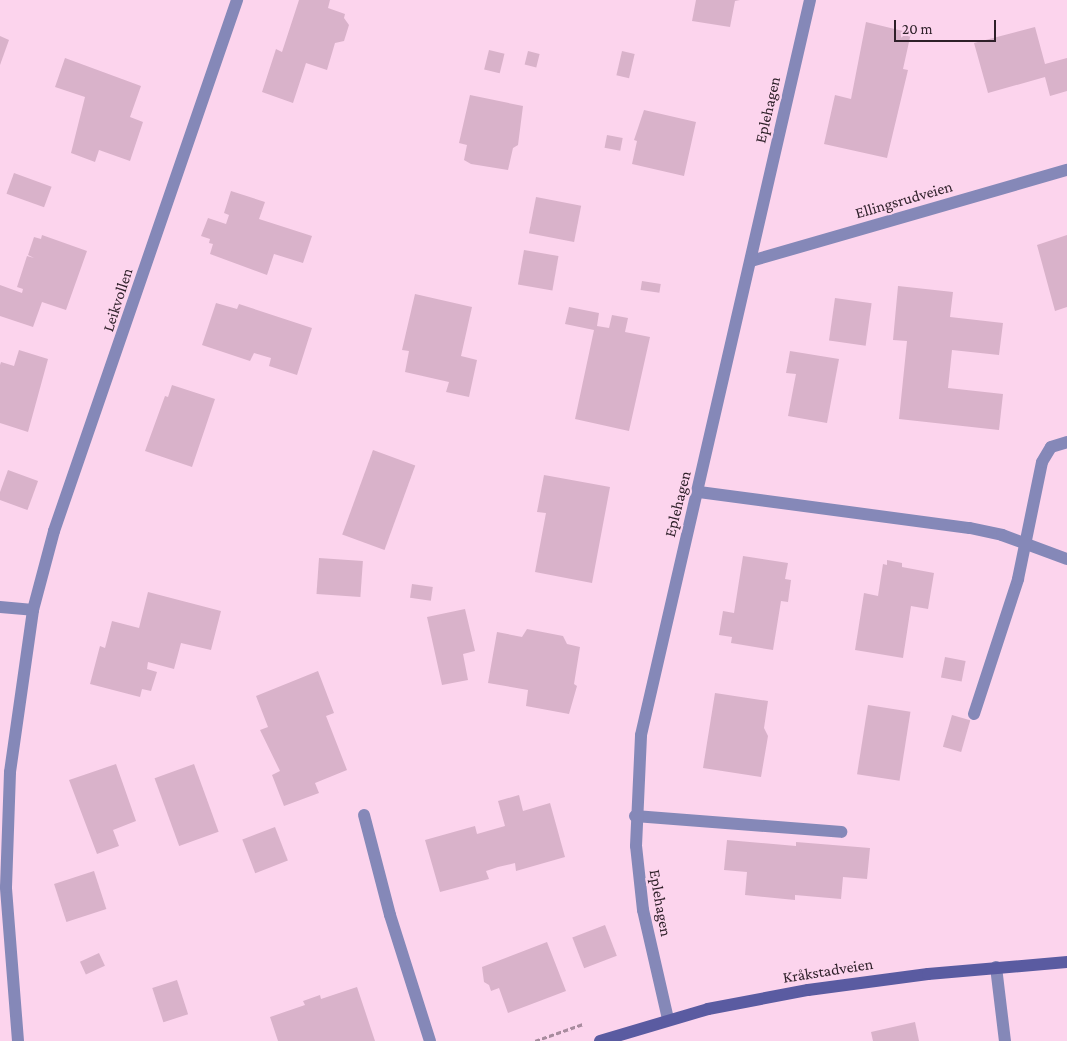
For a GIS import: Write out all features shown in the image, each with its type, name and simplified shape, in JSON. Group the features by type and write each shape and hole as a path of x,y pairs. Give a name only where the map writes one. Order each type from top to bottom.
{"main road":[{"name":"Kråkstadveien","path":"600,1041 668,1019 762,998 850,983 996,967 1067,962"}],"street":[{"name":"Leikvollen","path":"18,1041 6,887 10,772 34,610 54,531 237,0"},
{"name":"Eplehagen","path":"668,1019 643,910 635,816 641,735 648,692 699,492 810,0"},
{"name":"Ellingsrudveien","path":"751,260 1067,170"},
{"path":"974,714 1018,579 1044,456 1051,447 1067,442"},
{"path":"699,492 970,528 1026,542 1067,558"},
{"path":"0,607 34,610"},
{"path":"364,815 390,915 430,1041"},
{"path":"635,816 841,832"},
{"path":"996,967 1004,1041"}],"building":[{"path":"299,0 330,0 328,8 345,14 344,18 349,25 344,41 335,43 327,70 306,63 293,103 262,92 276,49 282,52"},
{"path":"696,0 740,0 735,1 730,27 692,21"},
{"path":"866,22 911,33 903,69 908,70 887,158 824,144 835,95 851,99"},
{"path":"1035,27 1045,64 1067,58 1067,91 1050,96 1045,77 988,93 974,43"},
{"path":"0,36 9,40 0,65"},
{"path":"489,50 505,54 500,73 484,69"},
{"path":"528,51 540,54 536,67 525,65"},
{"path":"622,51 635,54 629,78 616,75"},
{"path":"65,58 141,86 130,117 143,122 130,161 99,150 95,162 71,153 85,97 55,87"},
{"path":"470,95 523,106 518,145 513,148 508,170 471,164 464,160 467,145 459,143"},
{"path":"644,110 696,122 684,176 632,164 637,141 634,140"},
{"path":"607,135 623,138 620,151 605,148"},
{"path":"14,173 52,187 44,207 6,194"},
{"path":"231,191 265,202 259,219 312,236 303,263 274,254 267,275 210,254 213,244 209,243 210,239 201,236 208,218 226,224 229,215 224,213"},
{"path":"536,197 581,206 574,242 529,233"},
{"path":"42,235 87,251 66,310 42,302 33,327 0,316 0,285 22,293 23,289 17,287 27,256 34,258 28,255 34,237 41,239"},
{"path":"1067,235 1067,307 1055,311 1037,245"},
{"path":"524,250 558,256 552,291 518,284"},
{"path":"642,281 661,284 659,293 641,290"},
{"path":"898,286 953,292 950,317 1003,323 999,355 952,350 948,388 1003,394 999,430 899,419 907,341 893,340"},
{"path":"415,294 472,307 461,356 477,360 469,397 446,392 449,382 405,372 409,351 402,350"},
{"path":"835,298 872,303 866,346 829,341"},
{"path":"216,303 237,309 239,304 312,328 297,375 269,366 271,358 254,353 250,361 202,345"},
{"path":"569,307 599,313 597,326 609,328 612,315 628,318 625,332 650,337 629,431 575,419 594,330 565,324"},
{"path":"19,350 48,359 28,432 0,423 0,365 1,362 14,366"},
{"path":"790,351 839,359 827,423 788,416 796,374 786,373"},
{"path":"172,385 215,399 192,467 145,451 165,396 168,397"},
{"path":"373,450 415,465 385,550 342,535"},
{"path":"8,470 38,481 27,510 0,500 0,492"},
{"path":"544,475 610,487 592,583 535,572 546,513 537,512"},
{"path":"743,556 788,563 785,579 791,580 788,602 781,601 773,650 731,643 732,637 719,635 723,611 734,613"},
{"path":"319,558 363,561 360,597 316,594"},
{"path":"887,560 902,563 902,567 934,573 928,609 911,606 903,658 855,650 864,593 878,596 883,564 887,565"},
{"path":"412,584 433,587 431,601 410,598"},
{"path":"148,592 221,611 211,650 181,643 174,669 148,662 147,669 157,672 151,691 142,689 140,697 90,684 100,646 105,648 112,621 139,628"},
{"path":"465,609 475,651 463,654 468,680 442,685 427,617"},
{"path":"527,629 563,636 567,644 580,647 574,684 577,686 569,714 526,706 528,690 488,683 497,632 522,637"},
{"path":"945,657 966,661 962,682 941,678"},
{"path":"318,671 334,713 326,716 347,770 315,783 319,793 284,806 272,775 280,771 260,730 268,727 256,696"},
{"path":"715,693 768,701 764,728 768,736 761,777 703,768"},
{"path":"868,705 910,712 900,781 857,774"},
{"path":"952,715 970,720 961,752 943,747"},
{"path":"116,764 136,821 113,830 119,846 97,854 69,780"},
{"path":"194,764 219,832 179,846 155,778"},
{"path":"519,795 523,811 550,803 565,857 516,871 515,863 498,867 486,871 489,879 440,892 425,840 475,826 477,834 505,826 498,801"},
{"path":"275,827 288,861 255,873 242,840"},
{"path":"727,840 796,846 796,842 870,848 867,879 843,877 841,899 795,895 795,900 745,895 747,872 724,870"},
{"path":"94,871 106,909 66,922 54,884"},
{"path":"605,925 617,956 584,968 572,938"},
{"path":"547,942 566,991 508,1013 499,988 491,991 489,985 484,982 482,967"},
{"path":"99,953 105,966 86,975 80,962"},
{"path":"177,980 188,1014 163,1022 152,988"},
{"path":"357,987 375,1041 278,1041 270,1017 305,1005 303,1001 320,995 321,999"},
{"path":"915,1022 919,1041 873,1041 871,1032"}]}
